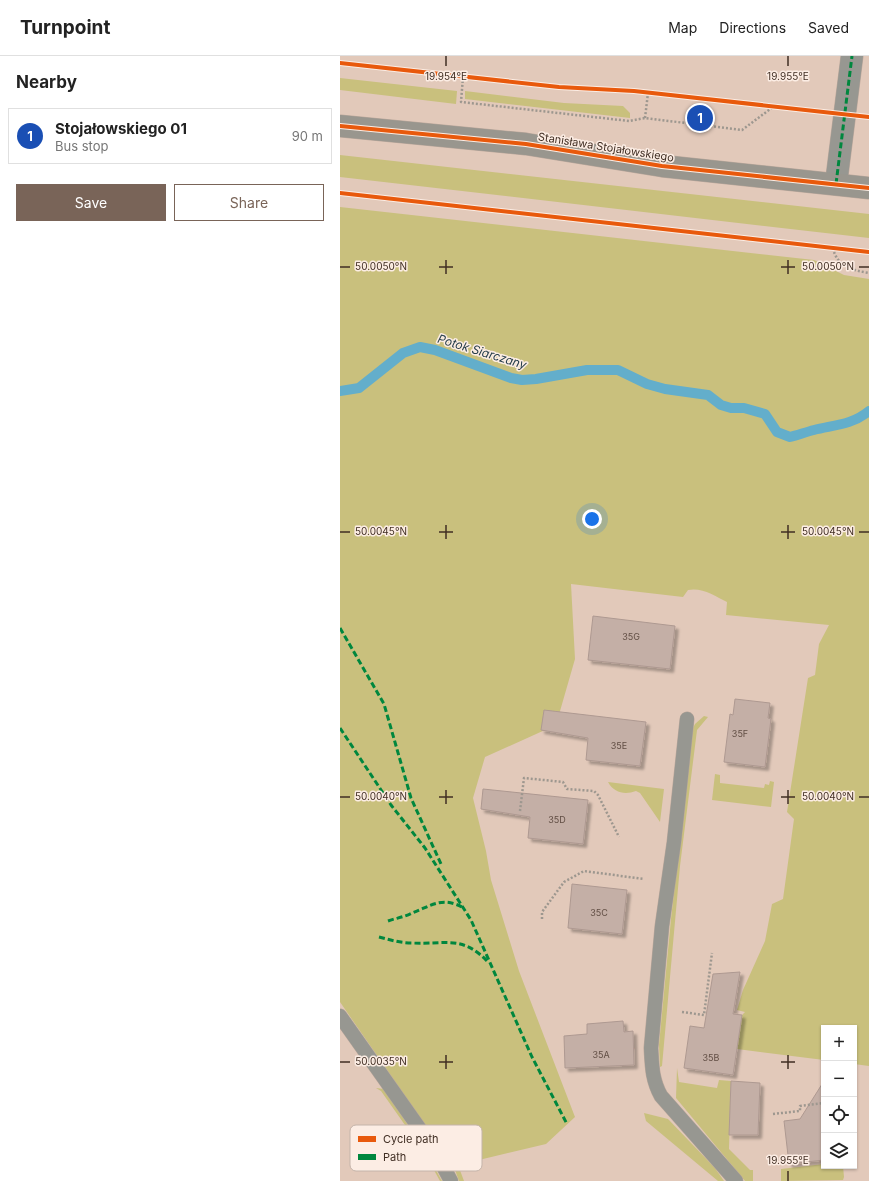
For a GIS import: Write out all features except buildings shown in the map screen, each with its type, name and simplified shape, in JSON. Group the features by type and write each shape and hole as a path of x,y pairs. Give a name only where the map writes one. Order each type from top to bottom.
{"street":[{"path":"836,184 852,56"},
{"name":"Stanisława Stojałowskiego","path":"340,126 519,143 662,166 869,188"}],"lane":[{"path":"686,719 662,926 651,1048 654,1083 670,1107 736,1181"},
{"path":"340,1016 417,1125"},
{"path":"446,1171 452,1181"}],"path":[{"path":"463,77 461,102 629,121 645,118 742,130 773,107"},
{"path":"645,118 648,93"},
{"path":"833,248 834,256 844,267 869,273"},
{"path":"520,811 524,778 563,782 567,789 594,791 598,794 619,837"},
{"path":"542,918 542,912 564,882 584,871 668,880"},
{"path":"682,1012 704,1016 712,953"},
{"path":"773,1114 800,1111 800,1106 821,1103"}],"shaded area":[{"path":"340,78 457,91 456,104 340,90"},
{"path":"465,91 564,103 623,106 630,113 630,118 465,99"},
{"path":"340,155 869,214 869,238 340,177"},
{"path":"340,207 814,260 844,275 869,279 869,1066 857,1064 857,1025 821,1025 821,1060 737,1049 742,1015 745,1012 737,1010 743,990 765,941 772,904 783,899 794,819 787,812 808,678 815,675 819,644 829,625 726,615 727,602 703,591 693,589 688,590 683,597 571,584 575,659 556,725 485,757 473,798 486,851 491,880 519,971 575,1117 546,1144 482,1159 482,1125 425,1125 340,1002"},
{"path":"704,716 708,717 697,730 680,866 662,1066 660,1067 659,1045 692,730 695,724"},
{"path":"715,774 720,775 720,783 764,788 765,784 769,785 770,781 774,782 771,807 712,800"},
{"path":"608,782 664,789 660,822 640,793 636,791 624,793 617,791 610,786"},
{"path":"677,1068 679,1082 717,1088 719,1080 731,1081 729,1149 750,1170 753,1170 753,1181 745,1181 676,1098"},
{"path":"376,1088 384,1089 408,1125 405,1125 381,1091"},
{"path":"644,1113 668,1119 715,1168 724,1181 718,1181 646,1121"},
{"path":"821,1164 821,1169 843,1169 844,1177 843,1180 781,1181 781,1169"},
{"path":"434,1171 436,1171 442,1181 440,1181"},
{"path":"455,1171 460,1171 464,1181 459,1181"}],"waterway":[{"name":"Potok Siarczany","path":"340,391 359,388 403,353 420,347 435,350 511,378 522,380 587,370 618,370 647,384 665,389 708,395 721,405 731,408 744,408 765,414 777,432 790,437 849,422 863,416 869,411"}],"marked path":[{"path":"836,184 852,56"},
{"path":"340,628 384,704 411,798 441,864"},
{"path":"340,728 391,805 425,848 471,920 532,1057 567,1124"},
{"path":"388,921 443,902 456,904 464,908"},
{"path":"379,937 408,943 462,944 479,954 489,963"}],"cycle path":[{"path":"340,63 559,87 634,91 869,117"},
{"path":"340,126 526,144 662,166 869,188"},
{"path":"340,193 869,252"}],"place":[{"name":"Stojałowskiego 01","path":"700,118"}]}
